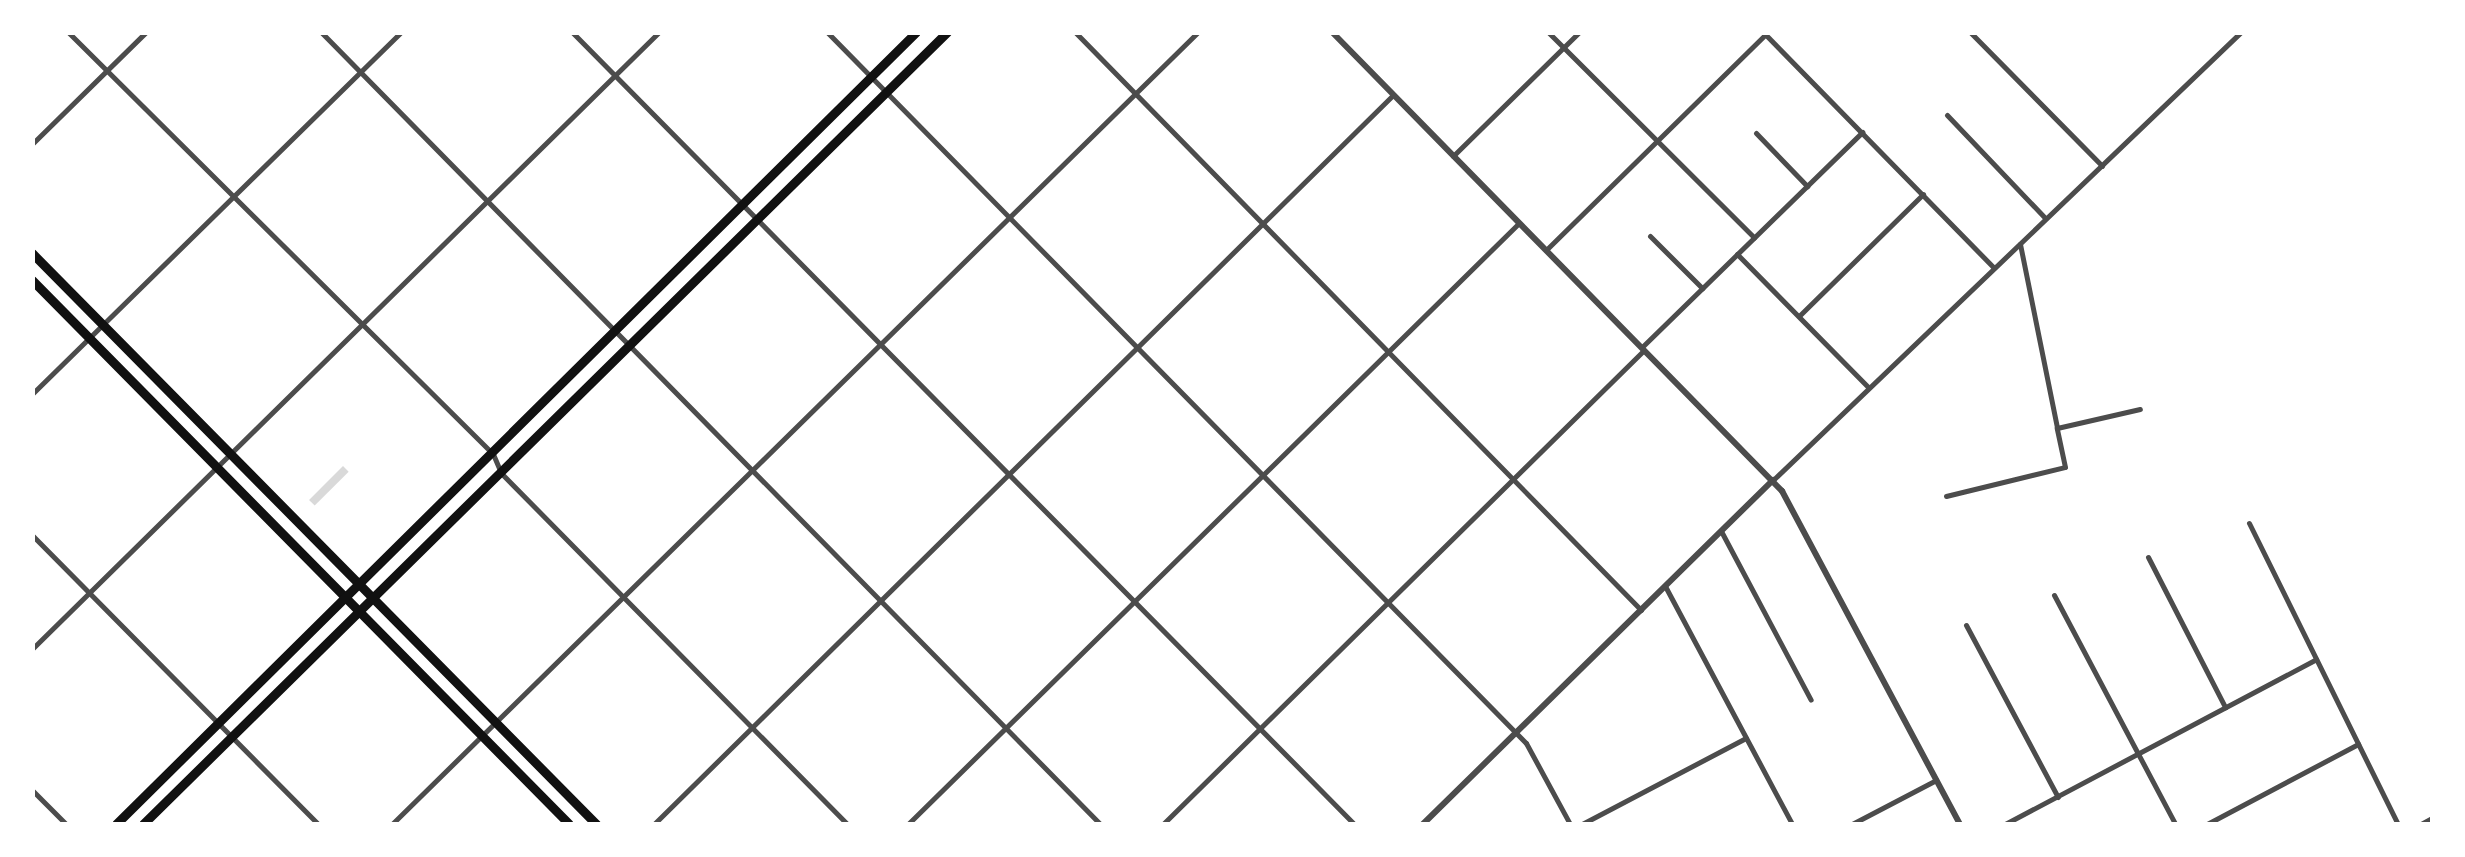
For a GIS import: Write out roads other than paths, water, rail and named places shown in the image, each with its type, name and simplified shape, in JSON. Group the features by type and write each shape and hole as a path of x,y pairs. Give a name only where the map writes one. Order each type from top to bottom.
{"main road":[{"path":"116,824 916,32"},
{"path":"143,824 947,32"},
{"path":"32,253 596,824"},
{"path":"32,280 569,824"},
{"path":"287,538 300,524"},
{"path":"421,525 434,538"},
{"path":"418,672 432,658"},
{"path":"284,660 298,673"}],"street":[{"path":"68,32 359,328 493,454 501,473 847,824"},
{"path":"32,144 146,32"},
{"path":"321,32 1100,824"},
{"path":"32,394 400,32"},
{"path":"572,32 1354,824"},
{"path":"32,649 92,595 659,32"},
{"path":"827,32 1516,732 1570,824"},
{"path":"1075,32 1641,610"},
{"path":"392,824 1198,32"},
{"path":"1332,32 1772,480 1960,824"},
{"path":"1548,32 1754,237"},
{"path":"1453,156 1579,32"},
{"path":"1970,32 2102,166"},
{"path":"1423,824 1772,480 2240,32"},
{"path":"1546,250 1766,33 1994,268"},
{"path":"654,824 1393,94"},
{"path":"1947,115 2046,219"},
{"path":"1163,824 1862,132"},
{"path":"1756,134 1807,186"},
{"path":"1799,316 1923,194"},
{"path":"908,824 1519,223"},
{"path":"1650,236 1702,288"},
{"path":"1946,496 2065,467 2020,244"},
{"path":"1738,254 1869,388"},
{"path":"2057,428 2140,409"},
{"path":"2250,523 2398,824"},
{"path":"1721,531 1811,700"},
{"path":"32,535 318,824"},
{"path":"2148,558 2225,708"},
{"path":"1665,586 1792,824"},
{"path":"2054,594 2175,824"},
{"path":"1966,625 2058,796"},
{"path":"2005,824 2316,659"},
{"path":"1582,824 1746,738"},
{"path":"2207,824 2358,744"},
{"path":"1852,824 1936,780"},
{"path":"32,790 66,824"},
{"path":"2421,824 2432,818"}]}
